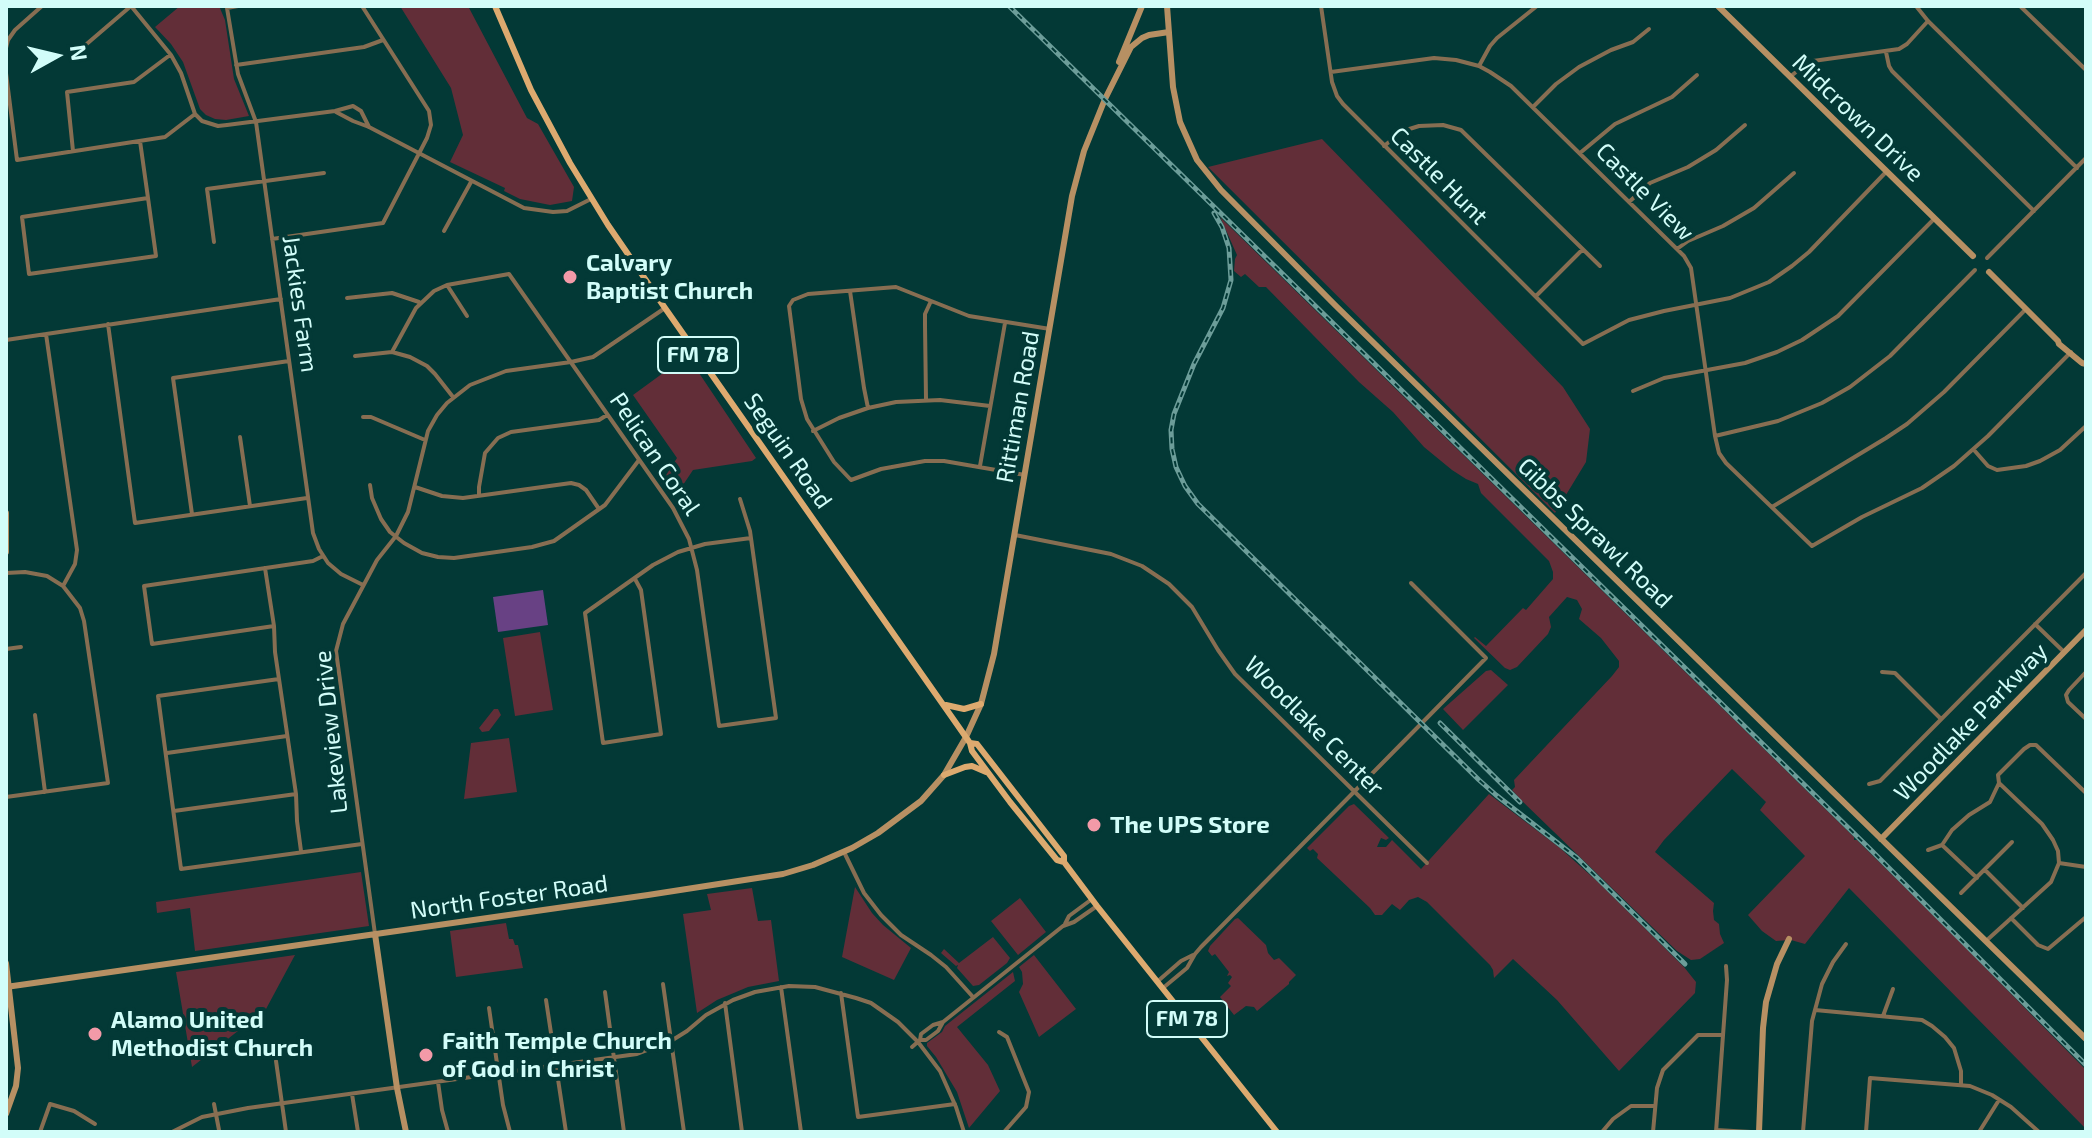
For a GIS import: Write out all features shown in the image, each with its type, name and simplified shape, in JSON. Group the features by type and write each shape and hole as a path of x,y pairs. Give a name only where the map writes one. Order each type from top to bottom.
{"main road":[{"name":"Seguin Road","path":"495,6 531,90 591,199 968,740 972,751 1057,860 1064,862 1277,1132"},
{"name":"Rittiman Road","path":"968,740 994,654 1072,196 1084,151 1142,6"},
{"name":"Gibbs Sprawl Road","path":"1167,6 1177,111 1191,148 1208,176 1325,295 2086,1039"},
{"name":"Midcrown Drive","path":"1718,6 1973,256"},
{"name":"Rittiman Road","path":"1112,85 1135,43 1149,35 1169,32"},
{"path":"1989,272 2059,344 2085,364"},
{"path":"6,513 6,552"},
{"name":"Woodlake Parkway","path":"1881,839 2086,630"},
{"path":"943,704 966,709 981,704"},
{"name":"Seguin Road","path":"968,740 977,744 1064,856 1064,862"},
{"name":"North Foster Road","path":"8,987 783,874 844,852 904,815 944,775 968,740"},
{"path":"944,775 972,766 989,773"},
{"name":"Lakeview Drive","path":"375,934 406,1132"},
{"path":"1759,1132 1766,1002 1777,964 1789,939"},
{"path":"6,963 18,1068 16,1086 6,1114"}],"street":[{"path":"6,48 15,30 42,6"},
{"path":"82,48 131,6 171,55 181,73 195,114 202,121 218,126 353,106 369,127"},
{"path":"227,8 238,6"},
{"path":"272,239 383,223 430,131 429,111 362,6"},
{"path":"1321,6 1328,6"},
{"name":"Castle Hunt","path":"1321,6 1334,88 1343,104 1583,344 1629,320 1697,305"},
{"path":"1479,66 1497,38 1537,6"},
{"path":"1916,6 2077,168"},
{"path":"2020,6 2086,70"},
{"name":"Jackies Farm","path":"227,8 236,65 256,122 314,538 323,556"},
{"path":"1790,77 1813,61 1903,47 1928,21"},
{"path":"1533,107 1579,67 1633,42 1649,29"},
{"path":"236,65 364,47 383,40"},
{"path":"1886,52 1892,71 2034,211"},
{"path":"73,151 67,92 134,82 171,55"},
{"name":"Castle View","path":"1331,72 1434,58 1479,66 1501,78 1580,153 1677,249 1691,268 1719,453 1812,546 1932,482 1974,450"},
{"path":"6,73 17,160 165,137 195,114"},
{"path":"1580,153 1615,124 1672,97 1697,75"},
{"path":"335,111 513,204 553,212 567,211 591,199"},
{"path":"1384,146 1395,135 1419,126 1443,125 1461,130 1600,266"},
{"path":"1629,202 1650,183 1688,167 1716,150 1745,125"},
{"path":"140,141 148,198 156,256 29,274 22,217 148,198"},
{"path":"1987,258 2086,158"},
{"path":"1697,305 1752,290 1784,272 1809,252 1886,172"},
{"path":"214,242 207,189 324,173"},
{"path":"1677,249 1754,208 1794,173"},
{"path":"444,231 471,182"},
{"path":"1633,391 1664,378 1745,363 1802,340 1822,328 1857,298 1934,218"},
{"path":"1536,296 1582,249"},
{"path":"1715,436 1778,421 1822,403 1850,387 1890,356 1975,270"},
{"name":"Pelican Coral","path":"447,285 509,274 673,508 692,547 697,570 719,726 776,718 751,538"},
{"path":"392,352 420,303 434,291 447,285 467,316"},
{"path":"1025,475 944,461 925,461 881,469 851,480 834,462 807,419 801,399 790,303 808,294 896,287 969,316 1050,329"},
{"path":"850,290 868,408"},
{"path":"347,298 392,293 420,303"},
{"path":"6,340 281,299"},
{"path":"926,399 925,314 931,301"},
{"name":"Lakeview Drive","path":"375,934 336,651 343,624 363,585 408,512 425,440 437,415 453,397 470,385 506,371 593,357 665,308"},
{"path":"1772,507 1907,424 1944,392 2026,309"},
{"path":"979,467 1005,323"},
{"path":"108,324 135,523 308,498"},
{"path":"46,334 77,550 75,564 63,586"},
{"path":"355,356 392,352 410,357 427,366 453,397"},
{"path":"2070,352 1974,450 1988,466 1997,470 2026,466 2060,450 2086,426"},
{"path":"192,514 173,378 289,361"},
{"path":"813,431 839,418 896,402 956,400 990,406"},
{"path":"479,495 483,459 498,438 511,432 599,420 607,415"},
{"path":"363,417 371,417 425,440"},
{"path":"240,437 250,506"},
{"path":"370,485 377,512 386,526 410,548 438,557 476,555 541,546 558,538 610,499 639,460"},
{"path":"415,487 449,497 571,483 586,490 599,509"},
{"path":"635,579 641,590 661,734 603,743 585,613 662,560 692,547 751,538 740,499"},
{"name":"Woodlake Center","path":"1015,535 1111,554 1142,566 1169,584 1193,608 1235,674 1427,863"},
{"path":"274,626 152,644 144,586 313,561 323,556 341,574 363,585"},
{"path":"265,568 301,851"},
{"path":"6,573 32,572 47,576 63,586 76,602 84,621 108,783 6,797"},
{"path":"1869,784 1880,781 2086,573"},
{"path":"1163,989 1187,968 1195,954 1486,658 1411,583"},
{"path":"2035,624 2064,652"},
{"path":"6,649 21,647"},
{"path":"1882,672 1895,673 1942,719"},
{"path":"2086,672 2066,695 2068,702 2086,719"},
{"path":"279,679 158,696 181,869 362,844"},
{"path":"35,715 45,792"},
{"path":"166,753 287,736"},
{"path":"1928,850 1942,845 1952,830 1990,802 1999,783 1998,775 2024,749 2033,745 2086,793"},
{"path":"1986,941 2051,882 2059,863 2056,846 2042,824 1999,783"},
{"path":"174,811 296,794"},
{"path":"1961,893 2012,842"},
{"path":"1942,845 1977,878"},
{"path":"844,852 864,893 881,915 901,935 946,967 973,998"},
{"path":"2059,863 2086,867"},
{"path":"1985,870 2023,908"},
{"path":"1063,926 1069,916 1092,899"},
{"path":"912,1047 938,1031 943,1022 1063,926 1097,906"},
{"path":"2011,918 2038,945 2048,949 2086,917"},
{"path":"1803,1132 1810,1034 1815,1010 1827,974 1846,944"},
{"path":"1157,981 1181,961 1195,954"},
{"path":"1726,966 1716,1131 1751,1132"},
{"path":"663,984 684,1132"},
{"path":"781,987 801,1132"},
{"path":"172,1132 193,1120 216,1114 650,1051 687,1031 725,1003 781,987 815,987 871,1003 910,1032 940,1071 964,1132"},
{"path":"1883,1016 1893,989"},
{"path":"605,992 624,1132"},
{"path":"841,993 858,1117 955,1104"},
{"path":"546,1000 566,1132"},
{"path":"725,1003 742,1132"},
{"path":"489,1008 510,1132"},
{"path":"1815,1010 1922,1020 1954,1048 1959,1059 1961,1085"},
{"path":"999,1032 1007,1037 1029,1092 1026,1107 1004,1132"},
{"path":"1653,1132 1659,1079 1668,1063 1698,1035 1723,1035"},
{"path":"276,1061 286,1132"},
{"path":"1866,1132 1870,1078 1970,1086 1999,1100 2039,1132"},
{"path":"438,1082 448,1132"},
{"path":"352,1094 358,1132"},
{"path":"1979,1132 1999,1100"},
{"path":"40,1132 50,1104 74,1111 95,1124"},
{"path":"214,1104 219,1130"},
{"path":"1602,1132 1631,1106 1655,1106"}],"shaded area":[{"path":"180,6 219,6 225,20 234,79 249,116 215,119 200,109 183,62 155,27"},
{"path":"400,6 468,6 527,118 538,124 574,187 572,201 550,205 520,199 504,191 505,188 450,162 463,135 451,88"},
{"path":"1322,139 1563,387 1590,429 1586,462 1555,513 1208,167"},
{"path":"1220,217 1854,837 2086,1070 2086,1129 1849,888 1805,944 1791,940 1776,941 1762,931 1748,915 1805,856 1760,810 1766,802 1732,769 1655,852 1714,903 1714,920 1719,924 1724,943 1700,959 1691,960 1677,951 1522,801 1512,790 1514,780 1612,676 1619,667 1619,661 1601,638 1579,619 1582,609 1577,600 1567,597 1549,617 1551,627 1548,634 1517,667 1510,670 1505,668 1474,638 1486,646 1523,608 1526,610 1553,579 1549,561 1481,493 1478,484 1452,470 1424,447 1393,412 1359,382 1266,287 1259,287 1245,274 1241,277 1234,271 1237,255"},
{"path":"685,357 756,458 693,470 673,500 661,483 677,458 633,395"},
{"path":"543,590 548,625 498,632 493,597"},
{"path":"540,632 553,710 515,716 503,638"},
{"path":"1491,670 1508,685 1463,730 1443,709"},
{"path":"494,709 498,709 501,715 489,731 482,732 479,728"},
{"path":"509,738 517,792 464,799 471,743"},
{"path":"1489,794 1560,848 1598,882 1696,982 1695,993 1619,1071 1557,1000 1513,959 1494,978 1490,965 1427,902 1418,897 1409,900 1400,910 1392,904 1382,915 1375,915 1317,858 1318,854 1313,849 1310,851 1307,848 1354,804 1389,838 1381,838 1377,847 1386,847 1392,840 1421,869"},
{"path":"361,872 369,926 195,951 190,908 157,913 156,902"},
{"path":"855,887 883,925 911,948 894,980 842,957"},
{"path":"752,888 758,921 771,920 779,981 748,987 717,1000 697,1013 683,914 711,910 707,894"},
{"path":"1020,898 1046,932 1018,955 991,921"},
{"path":"1238,918 1266,945 1274,960 1279,958 1296,975 1257,1011 1254,1007 1246,1006 1234,1015 1220,997 1231,986 1228,983 1232,977 1227,976 1229,972 1215,954 1212,956 1208,951"},
{"path":"506,923 509,939 518,945 523,968 456,977 450,931"},
{"path":"993,937 1010,958 979,985 973,986 957,968 958,965 941,953 944,949 959,963"},
{"path":"295,955 266,1009 192,1067 176,972"},
{"path":"1034,955 1076,1009 1039,1037 1019,992 1023,984 1019,967"},
{"path":"1013,972 1015,981 957,1027 988,1065 1000,1091 969,1128 957,1092 927,1043"}],"railway":[{"path":"1009,6 1872,851 2086,1065"},
{"path":"1214,213 1229,248 1231,280 1223,308 1194,364 1174,414 1172,449 1185,486 1198,504 1479,780 1577,858 1685,964"},
{"path":"1440,723 1520,802"}],"place":[{"name":"Calvary Baptist Church","path":"570,277"},
{"name":"The UPS Store","path":"1094,825"},
{"name":"Alamo United Methodist Church","path":"95,1034"},
{"name":"Faith Temple Church of God in Christ","path":"426,1055"}]}
